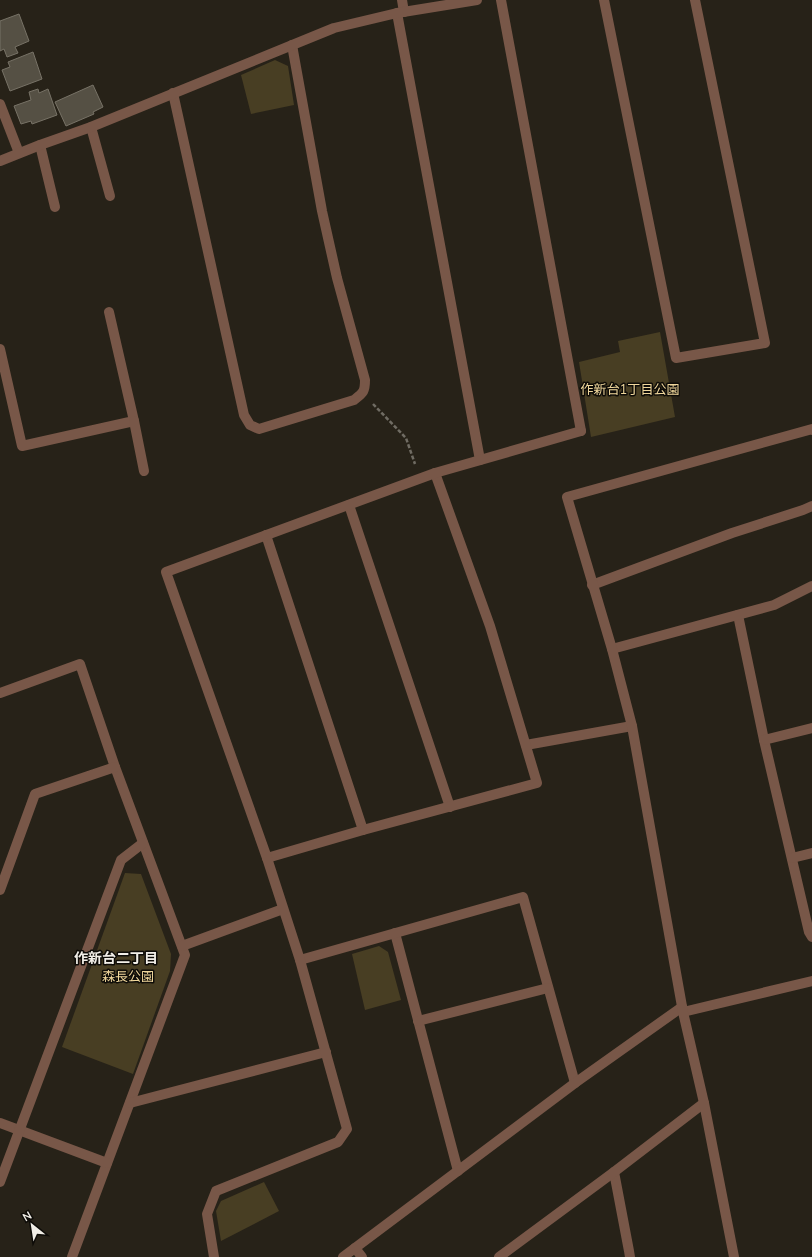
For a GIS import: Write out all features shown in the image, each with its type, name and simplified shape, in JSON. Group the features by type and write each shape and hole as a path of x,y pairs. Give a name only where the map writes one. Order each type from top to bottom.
{"street":[{"path":"402,0 401,12 480,460"},
{"path":"0,161 91,127 334,28 401,12 477,0"},
{"path":"214,1257 206,1214 216,1191 338,1142 347,1129 300,960 267,858 166,572 435,473 581,431 501,0"},
{"path":"604,0 676,358 764,343 695,0"},
{"path":"173,93 244,415 250,425 259,429 354,400 362,394 365,388 365,380 337,278 322,211 292,45"},
{"path":"0,104 19,153"},
{"path":"91,127 110,196"},
{"path":"40,145 55,207"},
{"path":"109,312 144,471"},
{"path":"0,349 22,446 134,421"},
{"path":"734,1257 704,1103 683,1010 632,726 612,649 567,497 812,430"},
{"path":"267,858 363,830 537,783 490,626 435,473"},
{"path":"349,505 450,807"},
{"path":"592,585 732,533 812,506"},
{"path":"266,535 363,830"},
{"path":"612,649 774,605 812,586"},
{"path":"738,615 764,740 809,932 812,937"},
{"path":"0,693 80,664 115,767 185,955 72,1257"},
{"path":"526,746 632,726"},
{"path":"764,740 812,728"},
{"path":"0,890 35,794 115,767"},
{"path":"0,1182 121,860 143,843"},
{"path":"792,858 812,853"},
{"path":"300,960 523,897 575,1083"},
{"path":"182,946 283,909"},
{"path":"395,933 458,1171"},
{"path":"343,1257 575,1083 683,1010 812,981"},
{"path":"418,1020 548,988"},
{"path":"130,1103 326,1052"},
{"path":"499,1257 704,1103"},
{"path":"0,1123 107,1163"},
{"path":"614,1172 630,1257"},
{"path":"355,1248 362,1257"}],"path":[{"path":"362,394 406,438 420,479"}],"green space":[{"path":"275,60 288,66 294,105 251,114 241,75"},
{"name":"作新台1丁目公園","path":"660,332 675,417 591,437 579,362 620,352 618,341"},
{"name":"森長公園","path":"125,873 141,874 171,954 170,971 133,1074 62,1047"},
{"path":"379,946 388,952 401,1000 365,1010 352,954"},
{"path":"264,1182 279,1211 221,1241 216,1211 221,1201"}],"building":[{"path":"19,14 29,41 15,47 18,53 7,57 4,49 0,51 0,21"},
{"path":"33,52 42,79 10,91 2,70 10,67 8,62"},
{"path":"93,85 103,107 93,112 94,114 66,126 55,102"},
{"path":"38,89 39,93 48,89 57,115 32,124 31,121 21,124 14,106 31,100 29,92"}],"district":[{"name":"作新台二丁目","path":"116,958"}]}
